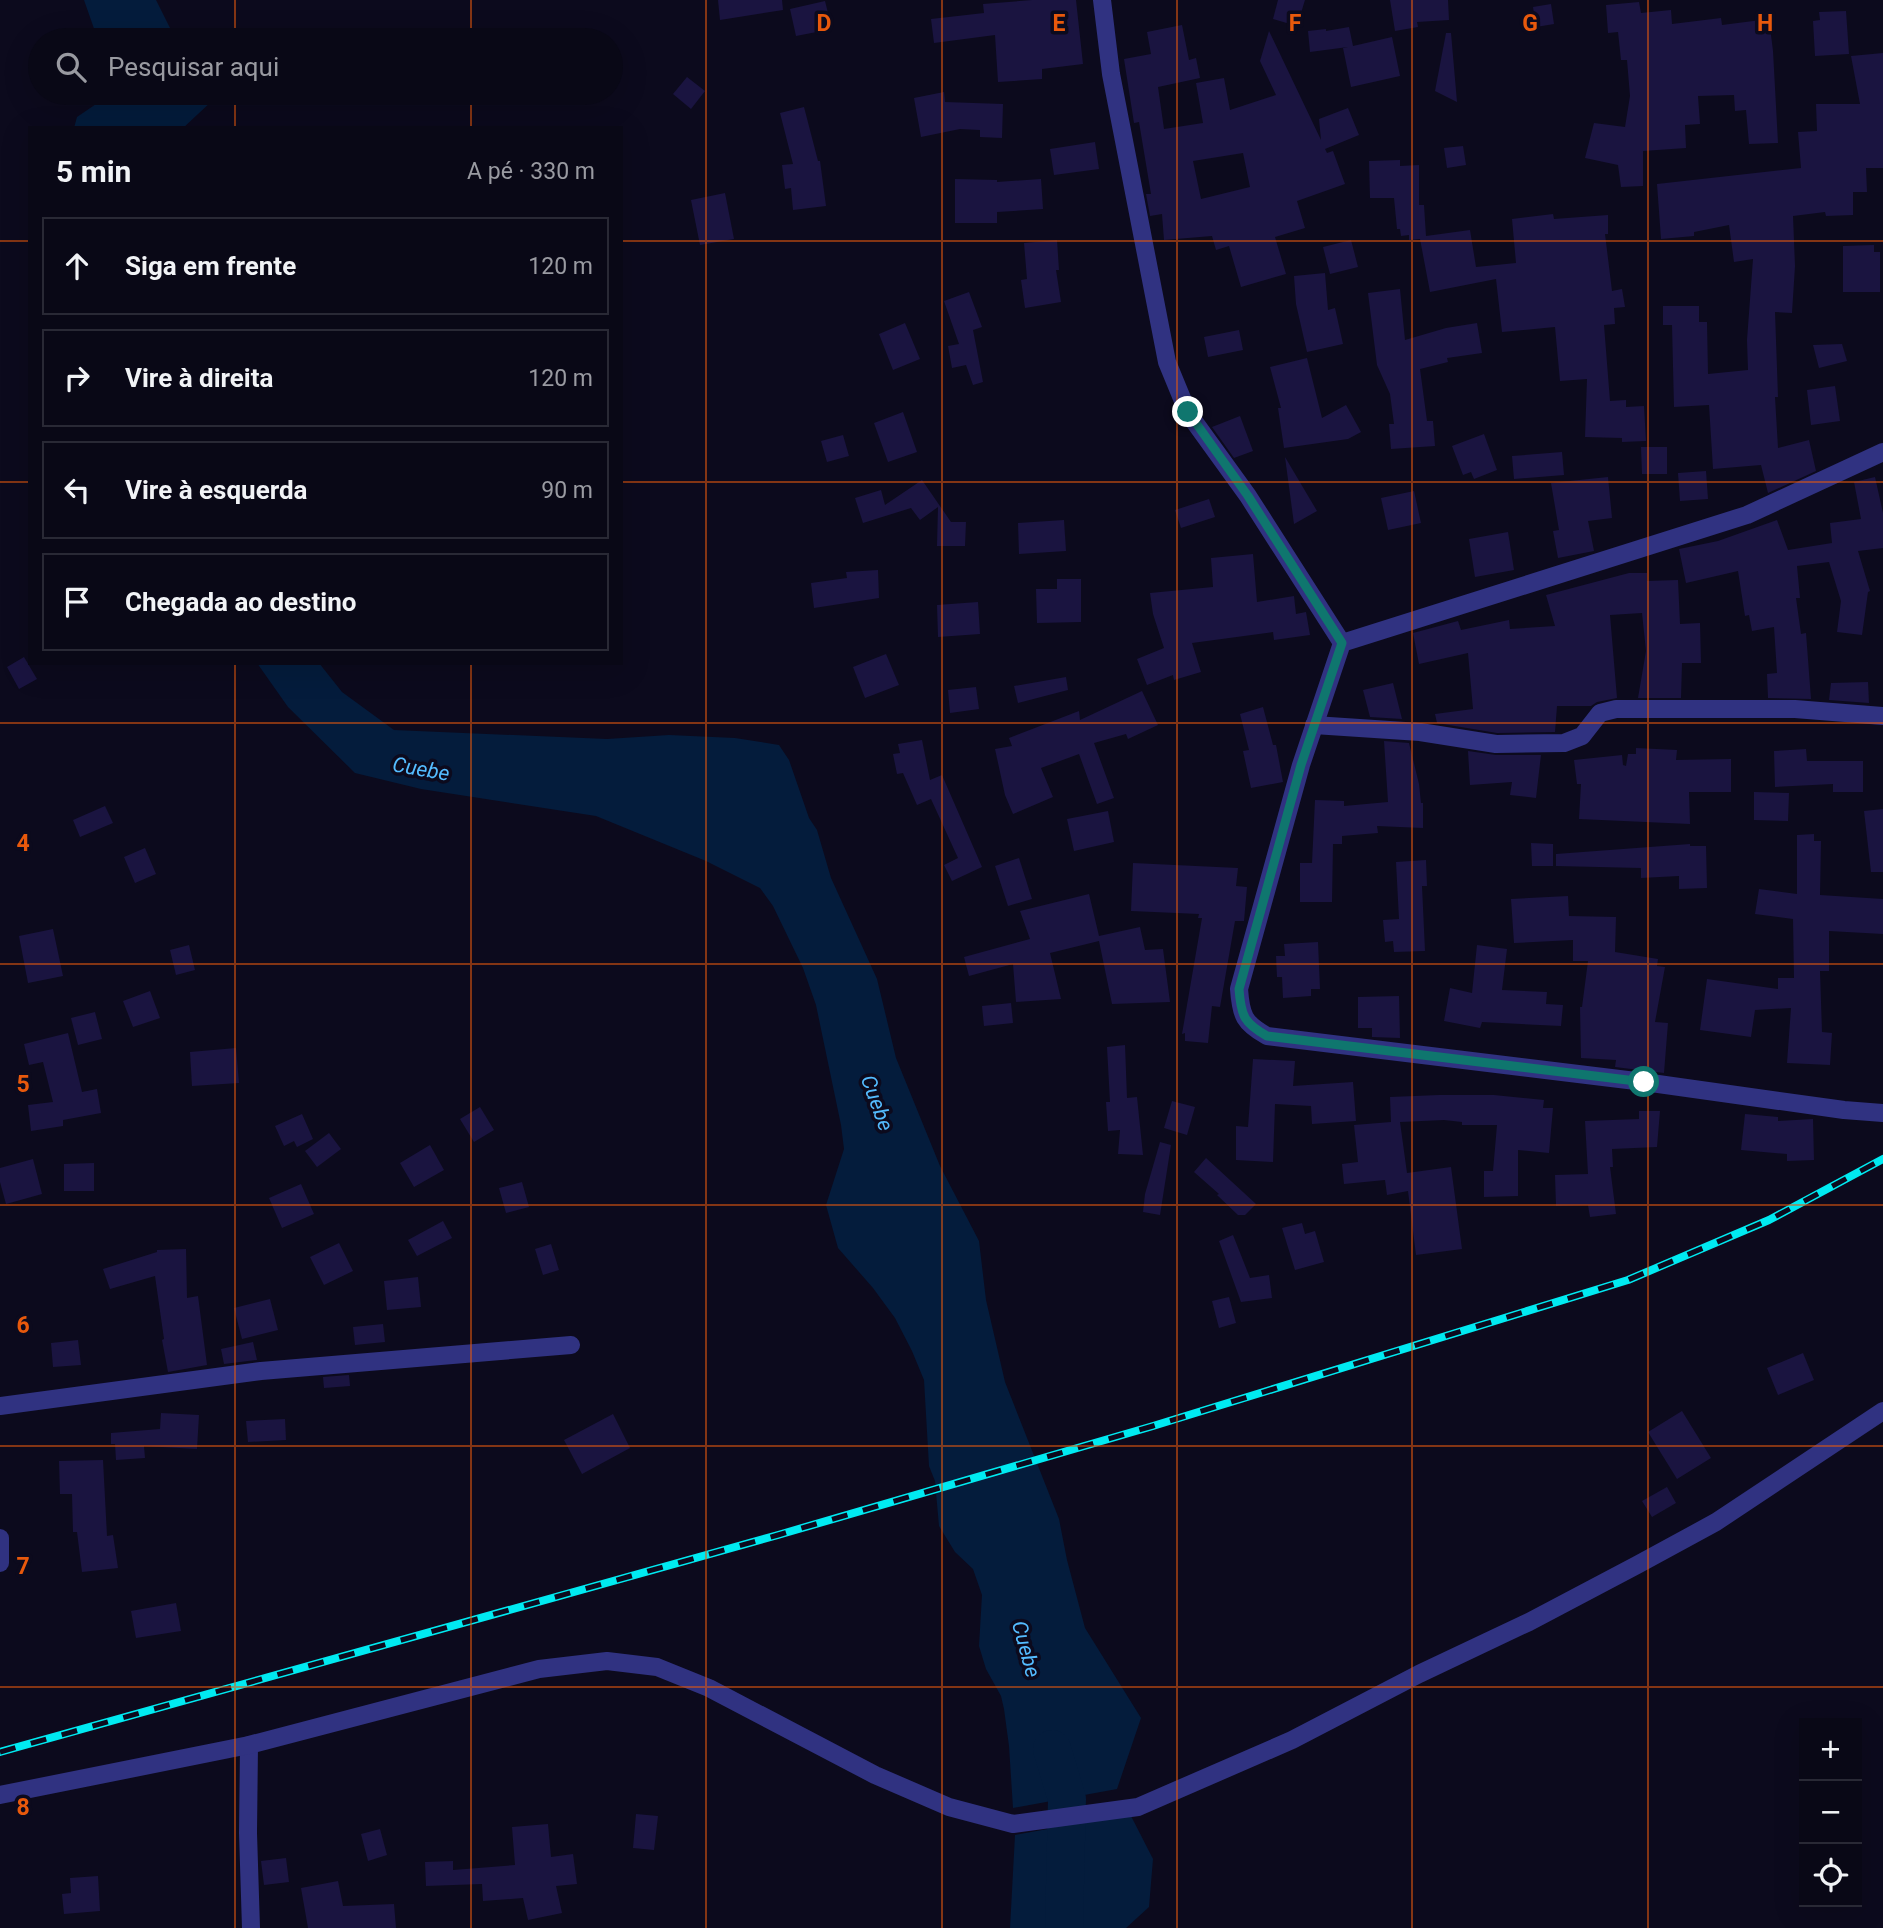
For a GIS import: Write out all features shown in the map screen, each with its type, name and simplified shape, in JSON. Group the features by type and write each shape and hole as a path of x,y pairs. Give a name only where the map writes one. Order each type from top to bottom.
{"street":[{"path":"1102,0 1111,74 1167,362 1188,412 1248,496 1342,643"},
{"path":"1342,643 1747,515 1858,461 1883,452"},
{"path":"1342,643 1301,765 1239,989 1241,1011 1250,1026 1267,1036 1883,1113"},
{"path":"1314,725 1420,732 1496,744 1564,743 1582,736 1600,713 1616,709 1795,709 1883,716"},
{"path":"0,1406 261,1371 571,1345"},
{"path":"0,1778 8,1793 249,1745 539,1669 607,1661 657,1667 709,1688 887,1780 948,1807 1013,1824 1138,1807 1292,1740 1419,1674 1541,1616 1716,1522 1883,1411"},
{"path":"0,1538 0,1563"},
{"path":"249,1745 251,1928"}],"water":[{"path":"84,0 156,0 170,28 94,28"},
{"path":"95,105 208,105 185,126 75,126 77,117"},
{"path":"258,665 321,665 342,692 394,730 607,739 669,735 735,738 779,745 789,760 809,818 817,830 831,878 877,979 896,1058 940,1166 979,1241 986,1300 1005,1382 1059,1519 1085,1628 1141,1718 1117,1789 1013,1808 1004,1709 979,1646 982,1595 973,1569 955,1552 939,1526 935,1481 929,1466 924,1380 895,1318 838,1248 826,1205 844,1149 816,1005 803,968 773,906 760,888 706,861 596,816 421,789 355,773 288,707"},
{"path":"1130,1814 1153,1859 1149,1907 1126,1928 1010,1928 1015,1835"}],"building":[{"path":"718,0 782,0 783,10 720,20"},
{"path":"1076,0 1083,64 1042,69 1042,79 998,82 995,35 934,43 931,19 984,13 983,4"},
{"path":"1278,0 1305,0 1297,26 1273,19"},
{"path":"1390,0 1448,0 1449,20 1417,22 1418,27 1395,31"},
{"path":"825,1 832,29 796,36 790,9"},
{"path":"1639,2 1641,13 1671,10 1672,24 1721,18 1722,25 1769,19 1778,143 1749,144 1746,110 1735,111 1734,95 1698,96 1700,124 1685,125 1686,148 1643,151 1643,186 1621,187 1618,165 1585,158 1594,123 1625,127 1630,96 1627,60 1621,60 1618,32 1608,33 1606,5"},
{"path":"1551,4 1554,24 1536,27 1533,7"},
{"path":"1846,11 1849,54 1815,56 1813,21 1820,20 1819,12"},
{"path":"1182,25 1189,60 1196,58 1200,78 1158,87 1164,129 1203,123 1196,83 1224,78 1230,110 1276,95 1260,61 1269,31 1321,140 1319,119 1348,108 1359,135 1325,149 1327,153 1333,151 1345,184 1297,201 1305,228 1275,237 1286,274 1241,287 1229,246 1216,250 1212,236 1164,240 1162,214 1150,216 1146,194 1151,194 1139,122 1134,123 1124,59 1151,54 1147,32","holes":["1243,153 1250,187 1201,199 1193,161"]},
{"path":"1349,27 1353,46 1392,37 1400,76 1351,87 1343,48 1348,47 1310,52 1308,31"},
{"path":"1446,33 1451,33 1457,102 1435,91"},
{"path":"1883,53 1883,168 1866,168 1867,192 1853,192 1853,215 1826,216 1825,212 1793,216 1795,266 1792,313 1775,312 1778,448 1809,440 1816,471 1768,493 1761,465 1713,469 1709,405 1674,407 1672,325 1663,325 1663,306 1699,306 1699,322 1707,322 1708,374 1748,370 1747,340 1753,259 1734,262 1729,225 1694,232 1694,236 1661,239 1657,184 1801,168 1798,132 1817,131 1816,104 1860,104 1851,56"},
{"path":"687,77 705,91 691,109 673,94"},
{"path":"944,92 945,102 1003,104 1002,138 980,137 980,130 960,129 921,137 914,98"},
{"path":"804,107 820,161 826,206 793,210 791,188 785,189 782,165 793,164 780,113"},
{"path":"1095,142 1099,169 1054,175 1050,149"},
{"path":"1463,146 1466,165 1447,168 1444,148"},
{"path":"1400,160 1400,166 1419,165 1419,205 1424,205 1426,236 1470,230 1476,267 1516,263 1512,219 1553,214 1554,219 1608,215 1608,234 1605,234 1612,291 1622,289 1625,307 1614,308 1615,324 1604,325 1610,401 1626,400 1626,407 1644,406 1646,441 1622,442 1622,438 1585,437 1587,379 1560,381 1555,327 1502,332 1496,279 1430,292 1420,239 1409,240 1409,235 1401,236 1400,229 1397,229 1394,198 1370,198 1369,161"},
{"path":"955,179 997,182 1041,179 1043,209 997,212 997,223 955,223"},
{"path":"725,193 734,239 700,245 691,200"},
{"path":"1057,240 1059,270 1056,270 1061,302 1025,308 1021,280 1027,279 1024,243"},
{"path":"1351,240 1358,267 1330,274 1323,247"},
{"path":"1874,245 1874,252 1880,252 1880,292 1843,292 1843,246"},
{"path":"1325,273 1328,310 1335,308 1343,344 1307,352 1296,304 1294,276"},
{"path":"1400,289 1405,340 1446,328 1477,323 1482,353 1447,358 1448,362 1420,369 1427,421 1433,421 1435,446 1391,449 1389,424 1394,424 1390,394 1377,365 1368,293"},
{"path":"969,292 982,327 973,330 983,382 973,385 966,365 952,368 948,346 959,344 944,301"},
{"path":"905,323 920,359 893,370 879,334"},
{"path":"1239,330 1243,350 1208,357 1204,337"},
{"path":"1842,344 1847,361 1819,368 1813,345"},
{"path":"1307,358 1322,418 1346,405 1361,432 1348,439 1284,448 1278,408 1281,408 1270,367"},
{"path":"1835,386 1840,421 1811,425 1807,390"},
{"path":"903,412 917,452 888,462 874,423"},
{"path":"1240,416 1253,451 1234,458 1212,427"},
{"path":"1484,434 1497,470 1474,479 1471,472 1463,475 1452,446"},
{"path":"843,435 849,456 827,462 821,441"},
{"path":"1641,447 1667,447 1667,474 1642,474"},
{"path":"1562,452 1564,475 1514,479 1512,456"},
{"path":"1285,457 1317,511 1294,524"},
{"path":"1706,471 1708,499 1680,501 1678,473"},
{"path":"1608,477 1612,518 1588,521 1594,551 1558,558 1553,531 1559,530 1551,483"},
{"path":"1875,477 1883,513 1883,548 1858,551 1870,591 1862,635 1837,632 1841,601 1829,562 1797,566 1800,598 1796,598 1801,634 1806,633 1811,699 1768,698 1767,674 1777,673 1774,627 1752,631 1749,615 1745,616 1738,571 1686,583 1679,549 1718,541 1777,520 1788,550 1832,543 1830,523 1861,519 1854,482"},
{"path":"922,480 951,522 966,522 965,546 937,546 938,507 920,520 911,508 863,523 855,498 881,490 885,505"},
{"path":"1414,491 1421,523 1388,530 1381,498"},
{"path":"1209,499 1215,517 1181,528 1175,510"},
{"path":"1064,520 1066,551 1019,554 1018,523"},
{"path":"1508,532 1514,570 1475,577 1469,539"},
{"path":"1253,554 1257,602 1294,596 1296,614 1306,612 1310,635 1274,640 1273,632 1192,643 1201,672 1174,680 1173,675 1147,685 1137,659 1164,648 1153,614 1150,593 1213,587 1211,558"},
{"path":"878,570 879,598 814,608 811,583 847,578 846,572"},
{"path":"1629,573 1647,573 1647,581 1678,580 1680,624 1700,623 1701,663 1682,663 1681,698 1638,698 1646,651 1642,613 1610,615 1617,698 1591,706 1557,706 1555,732 1497,733 1437,723 1435,714 1473,709 1468,653 1419,664 1413,633 1458,621 1461,630 1509,620 1510,629 1555,626 1546,595"},
{"path":"1057,579 1081,579 1081,622 1037,623 1036,589 1057,589"},
{"path":"978,602 980,634 938,637 937,605"},
{"path":"886,654 899,685 865,698 853,667"},
{"path":"24,657 37,679 19,689 7,667"},
{"path":"1066,677 1068,690 1018,703 1014,686"},
{"path":"1868,682 1869,703 1829,700 1831,683"},
{"path":"1393,683 1402,719 1370,717 1363,690"},
{"path":"976,687 979,709 950,713 948,690"},
{"path":"1142,691 1158,725 1128,739 1126,734 1094,743 1114,798 1097,804 1079,754 1041,768 1053,797 1013,814 1005,795 995,749 1012,746 1009,738 1079,711 1080,720"},
{"path":"1263,707 1273,745 1276,745 1283,782 1251,788 1243,751 1249,750 1240,714"},
{"path":"922,740 930,780 942,775 982,867 952,881 944,865 958,858 931,799 917,805 903,773 897,774 893,754 900,753 898,744"},
{"path":"1384,741 1409,743 1423,803 1423,828 1377,826 1378,833 1342,836 1342,844 1333,844 1332,902 1300,902 1300,863 1312,863 1315,800 1344,801 1344,806 1388,802"},
{"path":"1636,748 1677,750 1676,760 1731,759 1731,792 1689,792 1690,824 1579,819 1581,784 1577,784 1574,760 1622,755 1623,765 1626,766 1628,754 1636,754"},
{"path":"1806,749 1807,761 1863,761 1863,792 1833,792 1833,784 1775,787 1774,751"},
{"path":"1468,751 1496,755 1541,755 1536,798 1510,795 1512,782 1470,785"},
{"path":"1754,792 1789,793 1788,821 1754,820"},
{"path":"105,806 113,823 80,837 73,820"},
{"path":"1883,809 1883,872 1871,872 1864,811"},
{"path":"1108,811 1114,842 1074,851 1067,819"},
{"path":"1814,834 1814,841 1821,841 1820,895 1883,899 1883,934 1829,931 1829,971 1820,971 1822,1032 1832,1033 1830,1065 1787,1063 1791,1008 1755,1010 1751,1037 1700,1030 1707,979 1778,989 1778,978 1794,978 1793,919 1755,914 1759,889 1797,894 1797,835"},
{"path":"1531,843 1553,844 1553,866 1532,866"},
{"path":"1690,844 1706,846 1707,888 1679,889 1679,876 1641,878 1641,868 1556,866 1556,854"},
{"path":"145,848 156,874 135,883 124,857"},
{"path":"1019,858 1032,899 1008,906 995,866"},
{"path":"1426,860 1427,886 1422,886 1425,951 1394,952 1393,941 1385,942 1383,920 1399,919 1396,862"},
{"path":"1133,863 1238,868 1236,886 1247,887 1244,921 1235,921 1220,1007 1212,1006 1208,1043 1185,1041 1185,1033 1182,1034 1202,918 1198,918 1199,914 1131,911"},
{"path":"1089,894 1099,936 1140,927 1145,950 1163,949 1170,1002 1112,1004 1099,941 1050,953 1061,999 1016,1002 1013,964 969,976 964,957 1030,939 1020,911"},
{"path":"1568,896 1569,916 1616,917 1615,952 1658,959 1657,966 1665,967 1655,1022 1668,1023 1664,1073 1615,1067 1616,1060 1581,1058 1580,1007 1588,961 1573,961 1573,940 1514,943 1511,899"},
{"path":"53,929 63,976 28,983 19,936"},
{"path":"1318,942 1320,989 1311,989 1311,996 1283,998 1282,977 1277,977 1276,956 1285,956 1284,944"},
{"path":"189,945 195,970 176,975 170,950"},
{"path":"1477,945 1507,949 1502,990 1547,992 1546,1004 1563,1005 1561,1026 1482,1022 1480,1028 1444,1021 1450,988 1472,993"},
{"path":"150,991 160,1018 133,1027 123,1001"},
{"path":"1399,996 1400,1038 1372,1037 1372,1028 1358,1028 1358,997"},
{"path":"1011,1003 1013,1023 984,1026 982,1006"},
{"path":"95,1012 102,1039 78,1045 71,1018"},
{"path":"68,1033 82,1092 97,1089 101,1113 63,1120 63,1126 31,1131 28,1105 53,1102 43,1062 29,1065 24,1044"},
{"path":"1125,1045 1127,1098 1137,1097 1143,1155 1118,1154 1120,1130 1108,1131 1106,1102 1110,1102 1107,1047"},
{"path":"236,1048 239,1083 192,1086 190,1052"},
{"path":"1253,1059 1295,1061 1293,1086 1353,1082 1356,1121 1312,1124 1311,1106 1275,1104 1273,1162 1236,1160 1236,1126 1248,1127"},
{"path":"1494,1095 1544,1100 1543,1108 1553,1108 1549,1153 1518,1150 1518,1196 1484,1197 1484,1171 1493,1171 1497,1125 1462,1125 1462,1122 1444,1120 1400,1122 1407,1173 1451,1167 1462,1249 1416,1255 1408,1191 1387,1195 1385,1180 1344,1184 1342,1164 1358,1162 1354,1125 1391,1122 1390,1097"},
{"path":"1172,1101 1195,1107 1187,1135 1164,1128"},
{"path":"480,1107 494,1130 474,1142 460,1119"},
{"path":"1639,1111 1660,1111 1657,1147 1612,1149 1613,1167 1610,1167 1616,1214 1590,1217 1588,1205 1556,1206 1555,1175 1588,1174 1585,1121 1639,1119"},
{"path":"302,1114 313,1139 297,1147 294,1141 284,1146 275,1126"},
{"path":"1745,1114 1778,1117 1778,1121 1813,1119 1814,1160 1787,1161 1787,1154 1741,1150"},
{"path":"329,1133 341,1149 317,1167 305,1151"},
{"path":"1160,1142 1171,1145 1160,1215 1143,1212 1145,1194"},
{"path":"430,1145 444,1170 414,1187 400,1163"},
{"path":"1206,1158 1256,1204 1245,1215 1238,1215 1194,1172"},
{"path":"33,1159 42,1194 6,1204 0,1182 0,1168"},
{"path":"94,1163 94,1191 64,1191 64,1164"},
{"path":"522,1182 529,1207 506,1213 499,1188"},
{"path":"301,1184 314,1214 282,1228 269,1198"},
{"path":"443,1221 452,1238 417,1256 408,1240"},
{"path":"1302,1223 1305,1234 1315,1231 1324,1262 1295,1270 1282,1228"},
{"path":"1233,1235 1250,1278 1269,1275 1272,1298 1241,1302 1219,1241"},
{"path":"339,1243 353,1271 324,1285 310,1257"},
{"path":"551,1244 559,1270 543,1275 535,1249"},
{"path":"186,1249 187,1298 198,1296 207,1365 168,1372 155,1276 110,1289 103,1269 157,1250"},
{"path":"418,1277 421,1307 387,1310 384,1281"},
{"path":"1229,1297 1236,1323 1219,1328 1212,1301"},
{"path":"270,1299 278,1330 242,1339 234,1308"},
{"path":"383,1324 385,1342 355,1345 353,1327"},
{"path":"78,1340 81,1365 53,1367 51,1343"},
{"path":"253,1342 257,1360 224,1364 221,1349"},
{"path":"1803,1353 1814,1380 1778,1395 1767,1368"},
{"path":"349,1375 350,1386 324,1388 323,1377"},
{"path":"1682,1411 1711,1458 1677,1479 1648,1432"},
{"path":"161,1413 199,1415 197,1449 144,1446 145,1458 116,1460 111,1433 160,1429"},
{"path":"613,1414 630,1448 582,1474 564,1440"},
{"path":"285,1419 286,1440 248,1442 246,1421"},
{"path":"103,1460 107,1536 113,1535 118,1568 82,1572 77,1532 73,1532 72,1494 60,1494 59,1461"},
{"path":"1667,1487 1676,1503 1652,1517 1642,1501"},
{"path":"176,1603 181,1631 136,1638 131,1611"},
{"path":"636,1814 658,1816 654,1850 633,1848"},
{"path":"548,1824 551,1857 573,1854 577,1884 556,1886 562,1913 528,1920 523,1898 483,1901 482,1884 426,1886 425,1862 453,1861 453,1870 515,1865 512,1827"},
{"path":"380,1829 387,1855 368,1861 361,1834"},
{"path":"286,1858 289,1882 264,1885 261,1861"},
{"path":"98,1876 100,1911 64,1914 62,1894 71,1893 70,1878"},
{"path":"338,1881 343,1906 394,1904 396,1928 308,1928 301,1888"}],"waterway":[{"name":"Cuebe","path":"1052,1749 1067,1799 1064,1928"}],"railway":[{"path":"0,1752 778,1535 1153,1426 1628,1280 1769,1220 1883,1159"}],"route":[{"path":"1188,412 1248,496 1342,643 1301,765 1239,989 1241,1011 1250,1026 1267,1036 1644,1082"}]}
